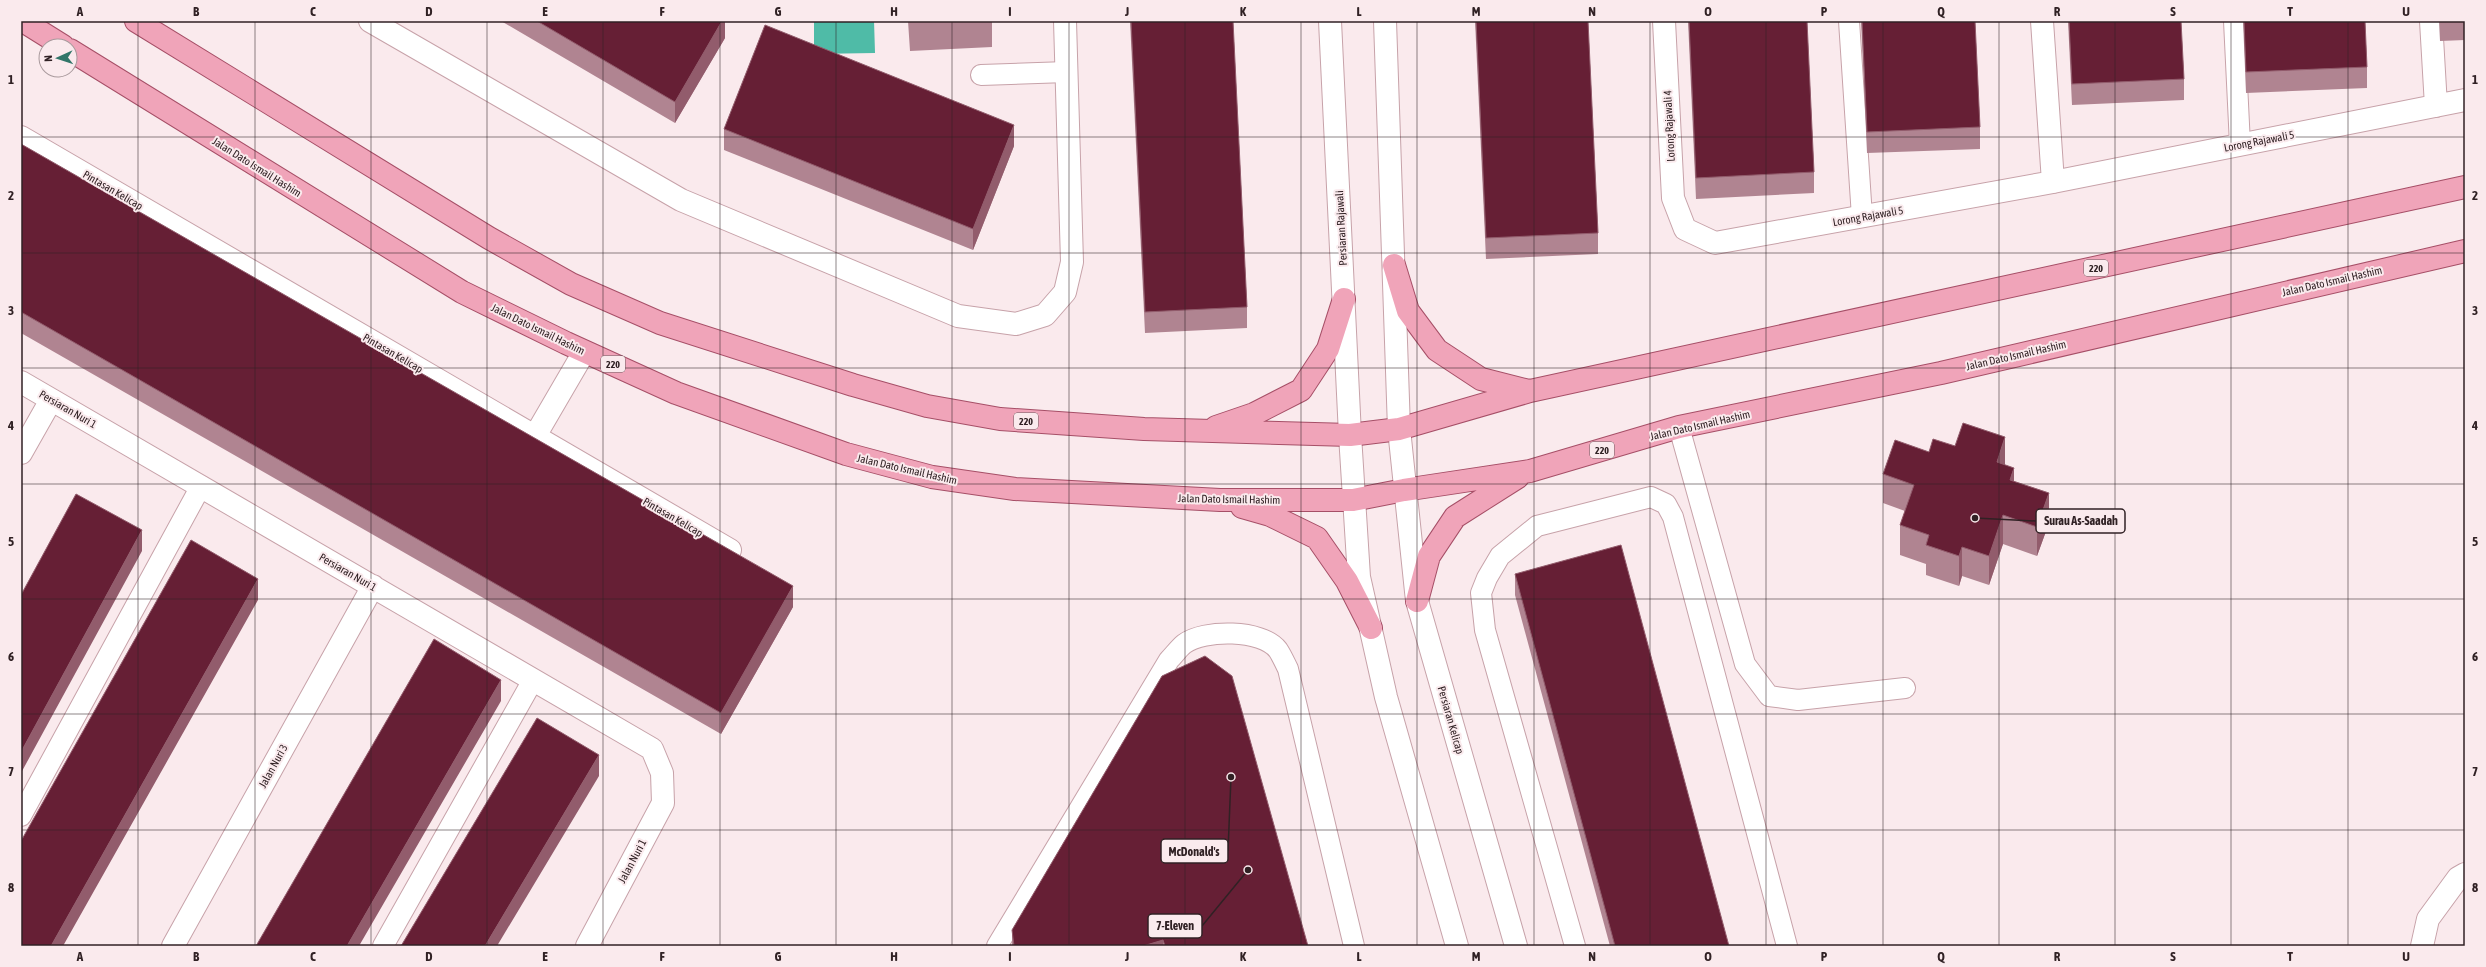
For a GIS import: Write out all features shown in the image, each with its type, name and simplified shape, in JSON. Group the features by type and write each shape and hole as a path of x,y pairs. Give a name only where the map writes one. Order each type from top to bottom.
{"main road":[{"path":"23,21 50,38"},
{"name":"220","path":"136,21 489,238 571,284 660,323 853,385 927,406 1000,419 1204,432 1350,435 1399,429 1530,391 2465,187"},
{"name":"Jalan Dato Ismail Hashim","path":"78,55 462,292 584,352 676,392 846,454 932,477 1015,489 1220,500 1353,500 1404,490 1530,471 1679,427 1934,374 2465,251"},
{"path":"1394,265 1408,311 1437,350 1481,379 1530,391"},
{"path":"1204,432 1254,414 1301,390 1328,349 1344,299"},
{"path":"1417,602 1429,556 1455,517 1481,499 1530,471"},
{"path":"1220,500 1270,516 1316,538 1347,581 1371,628"}],"street":[{"path":"370,21 680,200 958,316 1016,324 1044,315 1066,292 1072,262 1065,21"},
{"name":"Persiaran Rajawali","path":"1330,21 1353,500"},
{"path":"1385,21 1399,429"},
{"name":"Lorong Rajawali 4","path":"1664,21 1673,198 1685,229"},
{"path":"2042,21 2053,182"},
{"path":"2431,21 2436,106"},
{"name":"Lorong Rajawali 5","path":"1685,229 1715,243 2053,182 2465,100"},
{"name":"Pintasan Kelicap","path":"21,136 745,559"},
{"path":"535,436 584,352"},
{"name":"Persiaran Nuri 1","path":"21,382 652,749 662,773"},
{"path":"21,453 51,400"},
{"name":"Persiaran Kelicap","path":"1399,429 1404,490 1417,602 1516,946"},
{"path":"1353,500 1359,577 1386,697 1457,946"},
{"name":"Jalan Nuri 3","path":"173,946 373,586"},
{"name":"Jalan Nuri 1","path":"587,946 663,803 662,773"},
{"path":"2422,946 2428,919 2458,878 2465,874"}],"lane":[{"path":"1848,21 1862,217"},
{"path":"2234,21 2240,145"},
{"path":"981,75 1067,72"},
{"path":"1679,427 1746,664 1769,696 1798,700 1905,688"},
{"path":"21,816 200,486"},
{"path":"1575,946 1485,630 1481,593 1487,578 1500,556 1537,526 1651,497 1666,504 1673,517 1786,946"},
{"path":"997,946 1169,660 1185,644 1207,635 1237,634 1259,637 1277,649 1288,669 1354,946"},
{"path":"383,946 533,680"}],"shaded area":[{"path":"814,21 874,21 875,53 814,54"}],"building":[{"path":"537,21 722,21 675,102"},
{"path":"1131,21 1233,21 1247,307 1145,312"},
{"path":"1476,21 1588,21 1598,233 1486,238"},
{"path":"1689,21 1807,21 1814,172 1696,178"},
{"path":"1862,21 1975,21 1980,127 1867,132"},
{"path":"2069,21 2181,21 2184,79 2072,84"},
{"path":"2244,21 2365,21 2367,67 2246,72"},
{"path":"765,25 1014,125 973,229 724,129"},
{"path":"21,144 793,586 721,713 21,312"},
{"path":"1963,423 2005,437 1997,462 2014,468 2010,480 2049,493 2037,527 2003,515 1989,556 1962,547 1959,556 1926,545 1929,535 1900,525 1914,485 1883,474 1895,440 1929,452 1933,439 1955,446"},
{"path":"76,494 142,530 21,752 21,595"},
{"path":"191,540 258,579 51,946 21,946 21,841"},
{"path":"1621,545 1729,946 1615,946 1515,574"},
{"path":"434,639 501,680 347,946 256,946"},
{"path":"1205,656 1232,676 1308,946 1165,946 1163,940 1143,946 1014,946 1012,930 1162,676"},
{"path":"537,718 599,755 485,946 401,946"}],"place":[{"name":"Surau As-Saadah","path":"1975,518"},
{"name":"McDonald's","path":"1231,777"},
{"name":"7-Eleven","path":"1248,870"}]}
